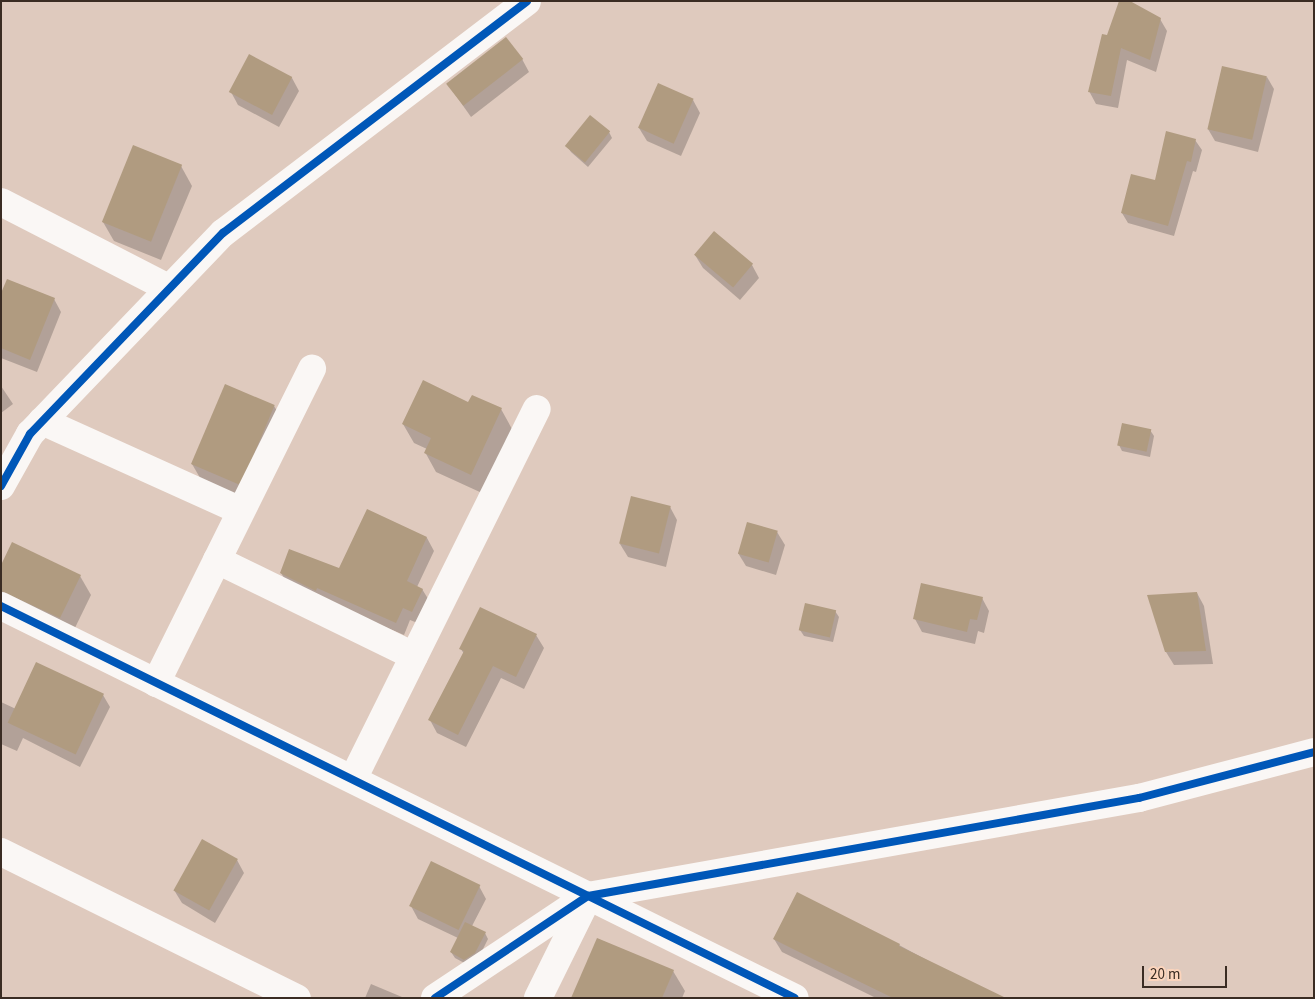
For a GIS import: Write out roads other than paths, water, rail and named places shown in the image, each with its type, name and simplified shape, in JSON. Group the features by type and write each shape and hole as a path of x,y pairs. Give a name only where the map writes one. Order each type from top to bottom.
{"street":[{"path":"1,486 30,434 168,288 223,233 528,1"},
{"path":"1,202 168,288"},
{"path":"156,683 312,368"},
{"path":"352,780 537,409"},
{"path":"42,421 241,511"},
{"path":"217,560 414,656"},
{"path":"1,606 795,998"},
{"path":"435,998 588,896 1139,798 1314,752"},
{"path":"1,852 297,998"},
{"path":"538,998 588,896"}]}
